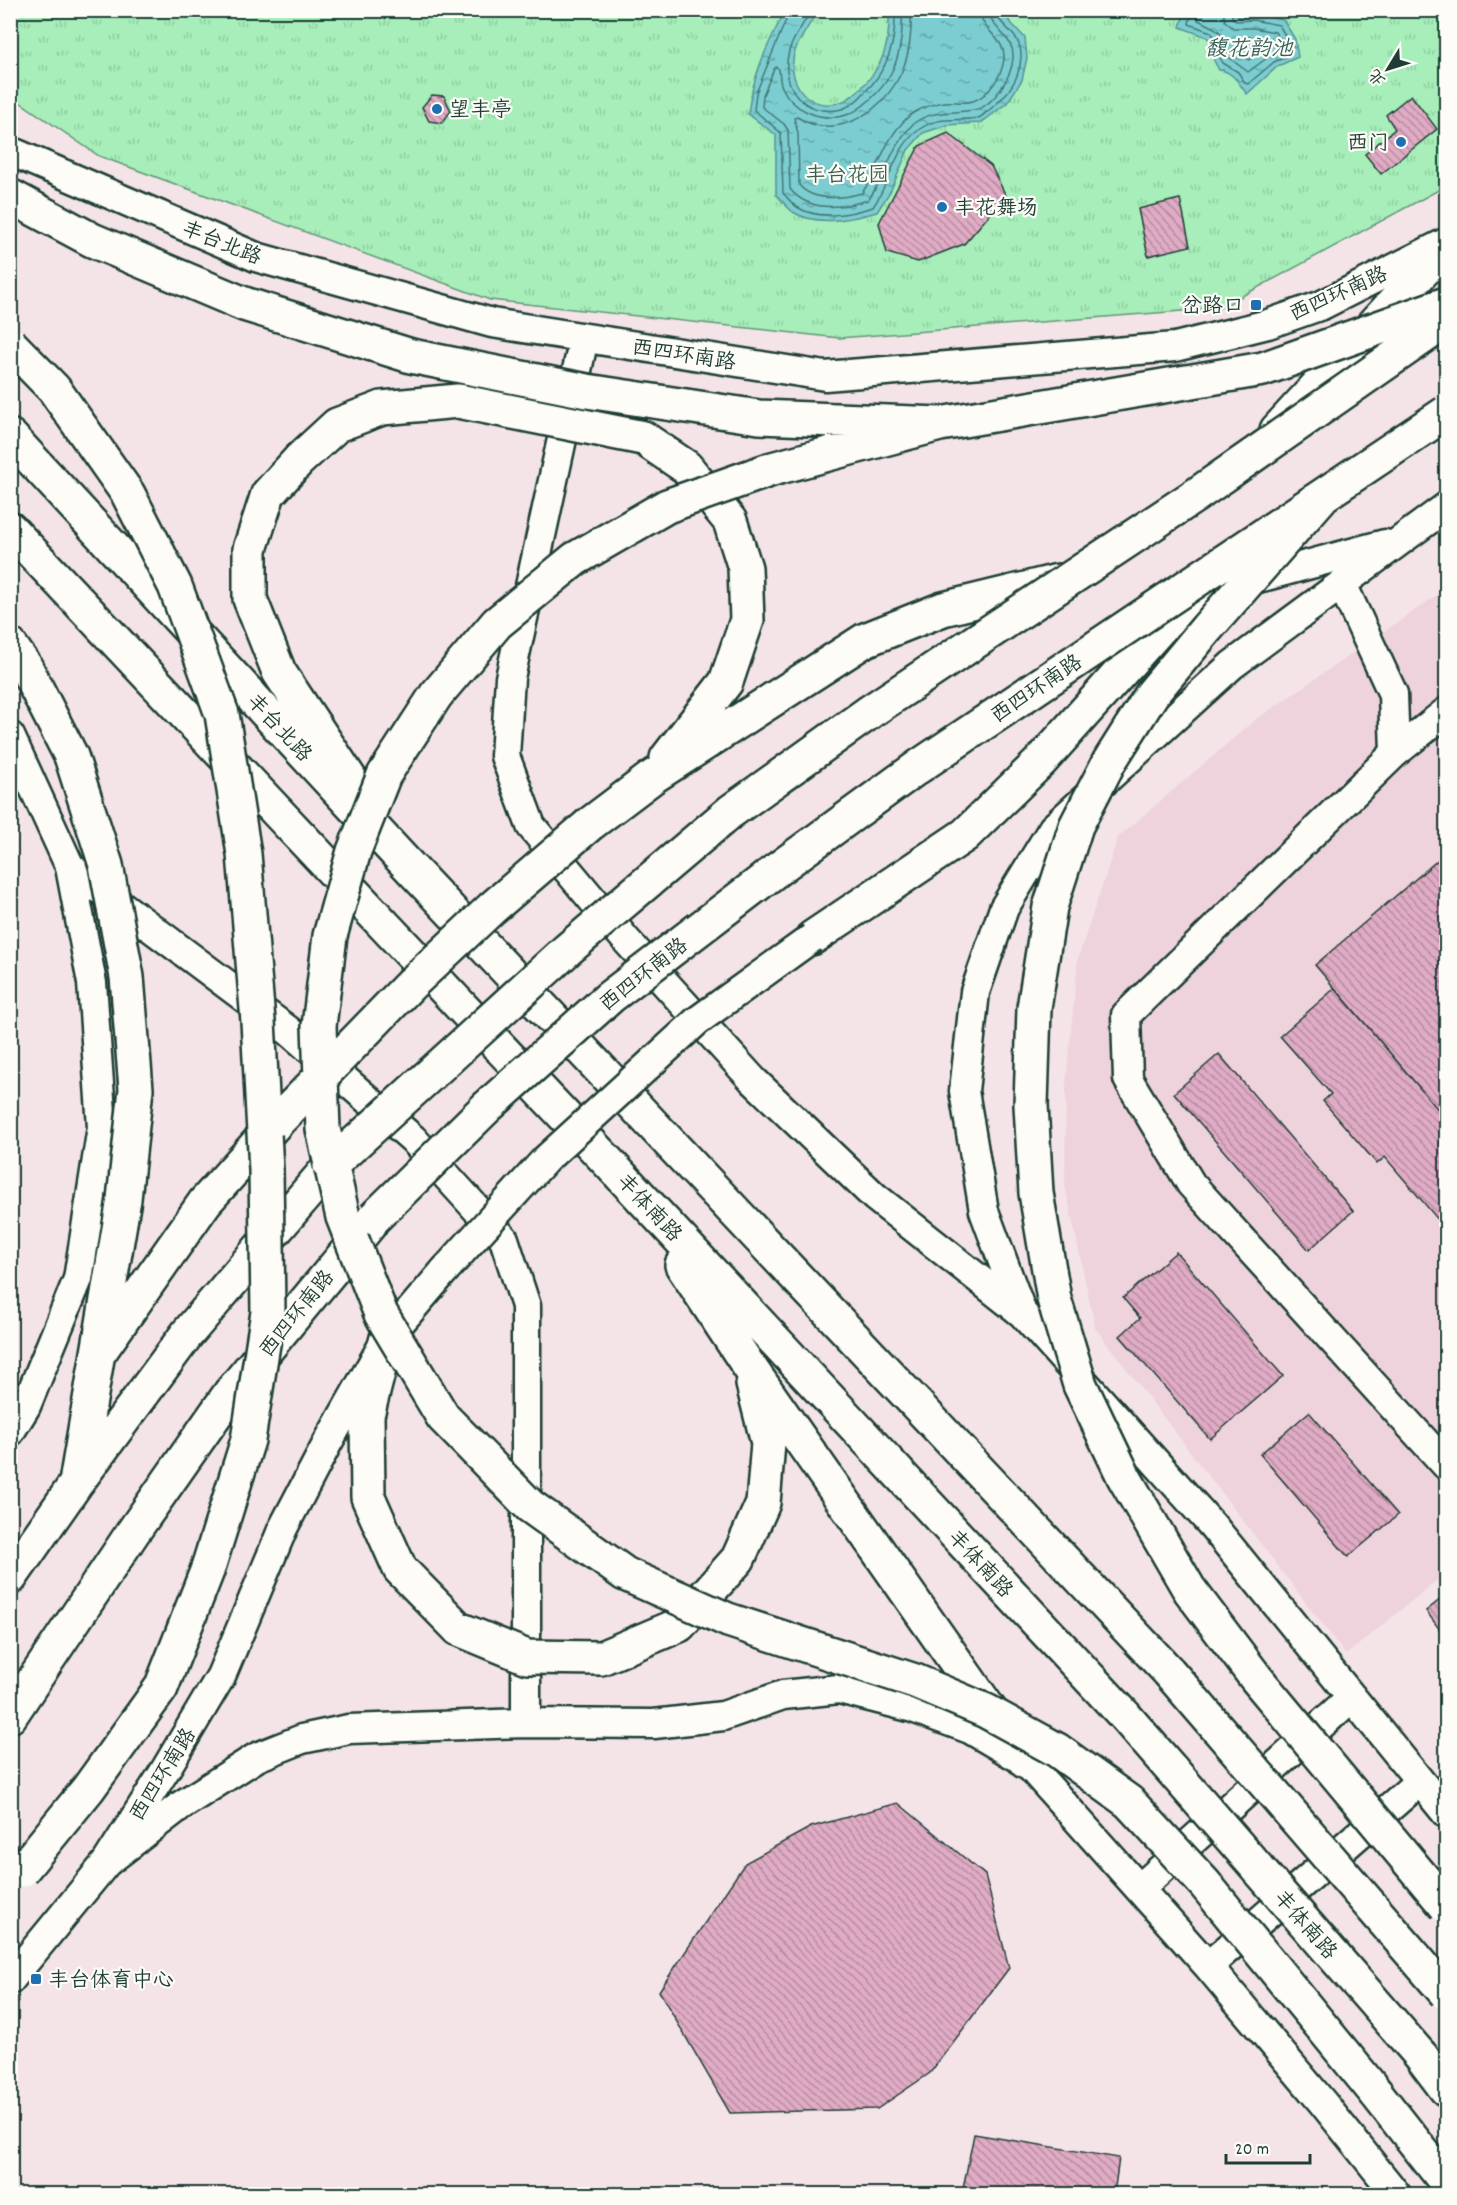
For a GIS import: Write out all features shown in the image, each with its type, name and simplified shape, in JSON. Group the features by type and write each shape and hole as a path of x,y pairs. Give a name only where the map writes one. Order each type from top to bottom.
{"main road":[{"path":"10,196 92,240 244,304 411,356 587,391 759,417 940,424"},
{"path":"1261,447 1446,246"},
{"path":"1446,304 1263,369 940,424 772,469 667,506 575,559 497,623 436,695 384,775 354,851 330,936 319,1026 322,1129 343,1217 381,1314 443,1417 530,1506 625,1574 728,1620 915,1681 986,1711 1057,1750 1129,1802 1205,1884 1446,2182"},
{"path":"98,1354 204,1202 281,1118 410,985 492,908 590,824 651,778 865,640 943,609 1058,581 1446,321"},
{"path":"10,1578 75,1485 187,1334 330,1166 567,950 730,812 871,711 1196,495 1446,321"},
{"path":"10,344 54,389 128,494 175,586 222,714 244,854 258,1022 266,1170 268,1312 248,1440 207,1571 162,1688 88,1789 16,1878"},
{"path":"402,859 279,672 250,599 250,549 268,494 299,460 337,425 382,408 458,401 643,438 686,467 730,521 745,568 747,620 726,682 651,778"},
{"name":"西四环南路","path":"10,1716 133,1532 231,1392 374,1218 487,1107 610,997 918,767 1446,413"},
{"name":"西四环南路","path":"812,938 965,835 1041,761 1188,597 1446,419"},
{"name":"丰台北路","path":"10,436 402,859 1169,1672 1446,1993"},
{"path":"1321,498 1152,694 1109,762 1076,826 1050,907 1034,1008 1031,1105 1036,1193 1054,1299 1080,1385 1124,1477 1189,1589 1250,1669 1446,1906"},
{"name":"丰体南路","path":"10,529 626,1181 1125,1716 1421,2056 1446,2089"},
{"path":"18,656 71,756 106,865 127,977 136,1089 124,1199 75,1485"},
{"path":"626,1181 748,1365 1026,1762"},
{"path":"387,1338 367,1415 368,1497 400,1569 459,1629 527,1657 601,1658 680,1624 738,1559 763,1503 768,1443 748,1365"}],"street":[{"name":"丰台北路","path":"13,156 256,257 492,323 584,338"},
{"name":"西四环南路","path":"584,338 825,376 1175,347 1268,324 1322,305 1446,242"},
{"path":"584,338 510,678 505,756 531,826 626,940 753,1080 875,1197 1022,1312 1212,1525 1446,1813"},
{"path":"1022,1312 984,1211 964,1090 975,992 1004,908 1053,828 1232,665 1446,507"},
{"path":"1188,597 1401,540"},
{"path":"1342,584 1393,694 1395,753"},
{"path":"1446,712 1395,753 1126,1016 1128,1079 1191,1184 1446,1466"},
{"path":"10,736 70,867 92,983 102,1127 78,1279 26,1406 10,1432"},
{"path":"70,867 289,1031 413,1139 504,1239 526,1306 526,1723"},
{"name":"西四环南路","path":"10,1980 106,1863 221,1676 283,1528 328,1442 387,1338 545,1160 697,1021 812,938"},
{"path":"106,1863 180,1806 247,1763 302,1739 349,1729 526,1723 654,1724 723,1716 783,1695 839,1689 913,1708 970,1729 1026,1762 1208,1966 1396,2194"},
{"path":"1140,1888 1352,1697"},
{"path":"1208,1966 1420,1781"}],"shaded area":[{"path":"1446,589 1446,1573 1346,1655 1095,1328 1065,1185 1066,1081 1078,958 1118,837 1255,720"}],"green space":[{"name":"丰台花园","path":"10,11 1446,11 1446,186 1220,308 839,338 490,300 99,156 11,96"}],"water":[{"path":"785,11 817,11 795,51 793,73 802,92 809,99 818,103 829,104 844,101 875,72 887,44 889,11 1000,11 1025,38 1027,58 1022,80 1007,103 981,123 947,125 923,133 908,150 891,190 877,212 835,220 802,217 776,195 776,135 748,114 753,87 762,61"},
{"name":"馥花韵池","path":"1185,11 1236,11 1238,16 1253,14 1283,20 1295,39 1298,57 1278,66 1247,94 1232,75 1219,70 1212,57 1215,49 1207,37 1180,27"}],"building":[{"name":"望丰亭","path":"432,95 444,96 451,111 442,123 429,121 422,107"},
{"name":"西门","path":"1411,95 1437,129 1381,174 1365,154 1395,129 1386,115"},
{"name":"丰花舞场","path":"948,133 991,166 1006,196 964,244 918,262 887,253 879,223 919,146"},
{"path":"1180,199 1190,246 1148,256 1138,209"},
{"path":"1446,853 1446,1119 1315,965"},
{"path":"1335,988 1446,1119 1446,1229 1385,1157 1377,1164 1323,1101 1331,1094 1280,1036"},
{"path":"1219,1054 1353,1211 1309,1250 1174,1093"},
{"path":"1176,1252 1283,1376 1210,1439 1120,1336 1140,1318 1123,1298"},
{"path":"1309,1412 1398,1515 1348,1557 1260,1454"},
{"path":"1446,1595 1446,1638 1426,1611"},
{"path":"898,1803 985,1875 1009,1968 930,2073 877,2109 730,2113 659,1991 745,1863 811,1827"},
{"path":"974,2134 1119,2158 1114,2194 962,2194"}],"place":[{"name":"望丰亭","path":"437,109"},
{"name":"西门","path":"1401,142"},
{"name":"丰花舞场","path":"942,207"},
{"name":"岔路口","path":"1256,305"},
{"name":"丰台体育中心","path":"36,1979"}]}
